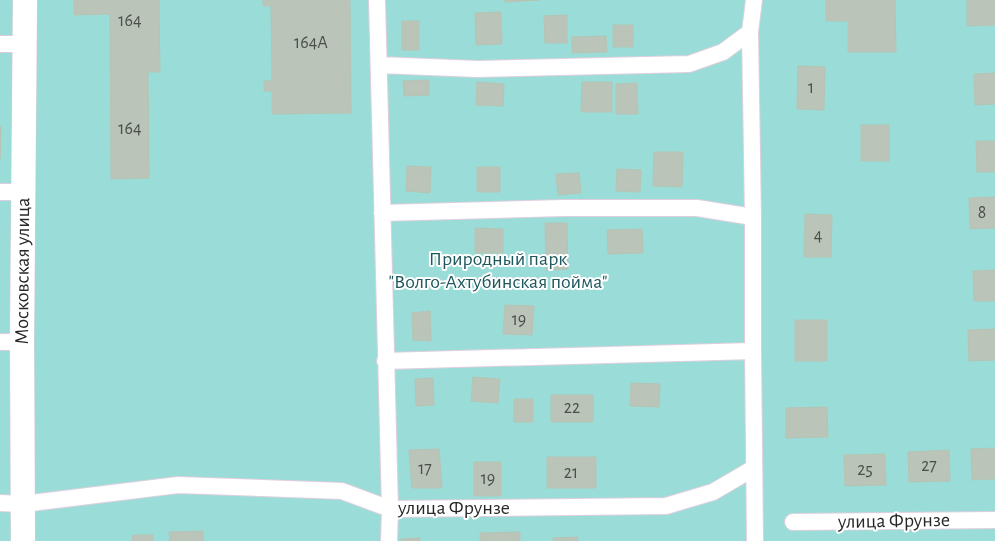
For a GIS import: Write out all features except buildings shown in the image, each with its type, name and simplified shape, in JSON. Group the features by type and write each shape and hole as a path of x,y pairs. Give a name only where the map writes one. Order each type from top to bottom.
{"street":[{"name":"Московская улица","path":"23,541 12,503 11,342 12,192 24,44 25,0"},
{"path":"377,0 390,509 389,541"},
{"path":"754,0 750,32 755,541"},
{"path":"379,65 477,68 688,64 722,52 750,32"},
{"path":"0,44 24,44"},
{"path":"382,214 564,208 697,208 753,217"},
{"path":"385,361 753,351"},
{"name":"улица Фрунзе","path":"12,503 178,485 342,491 390,509 666,506 713,492 754,468"},
{"name":"улица Фрунзе","path":"793,522 995,520"}],"green space":[{"name":"Природный парк \"Волго-Ахтубинская пойма\"","path":"0,0 995,0 995,541 0,541"}]}
